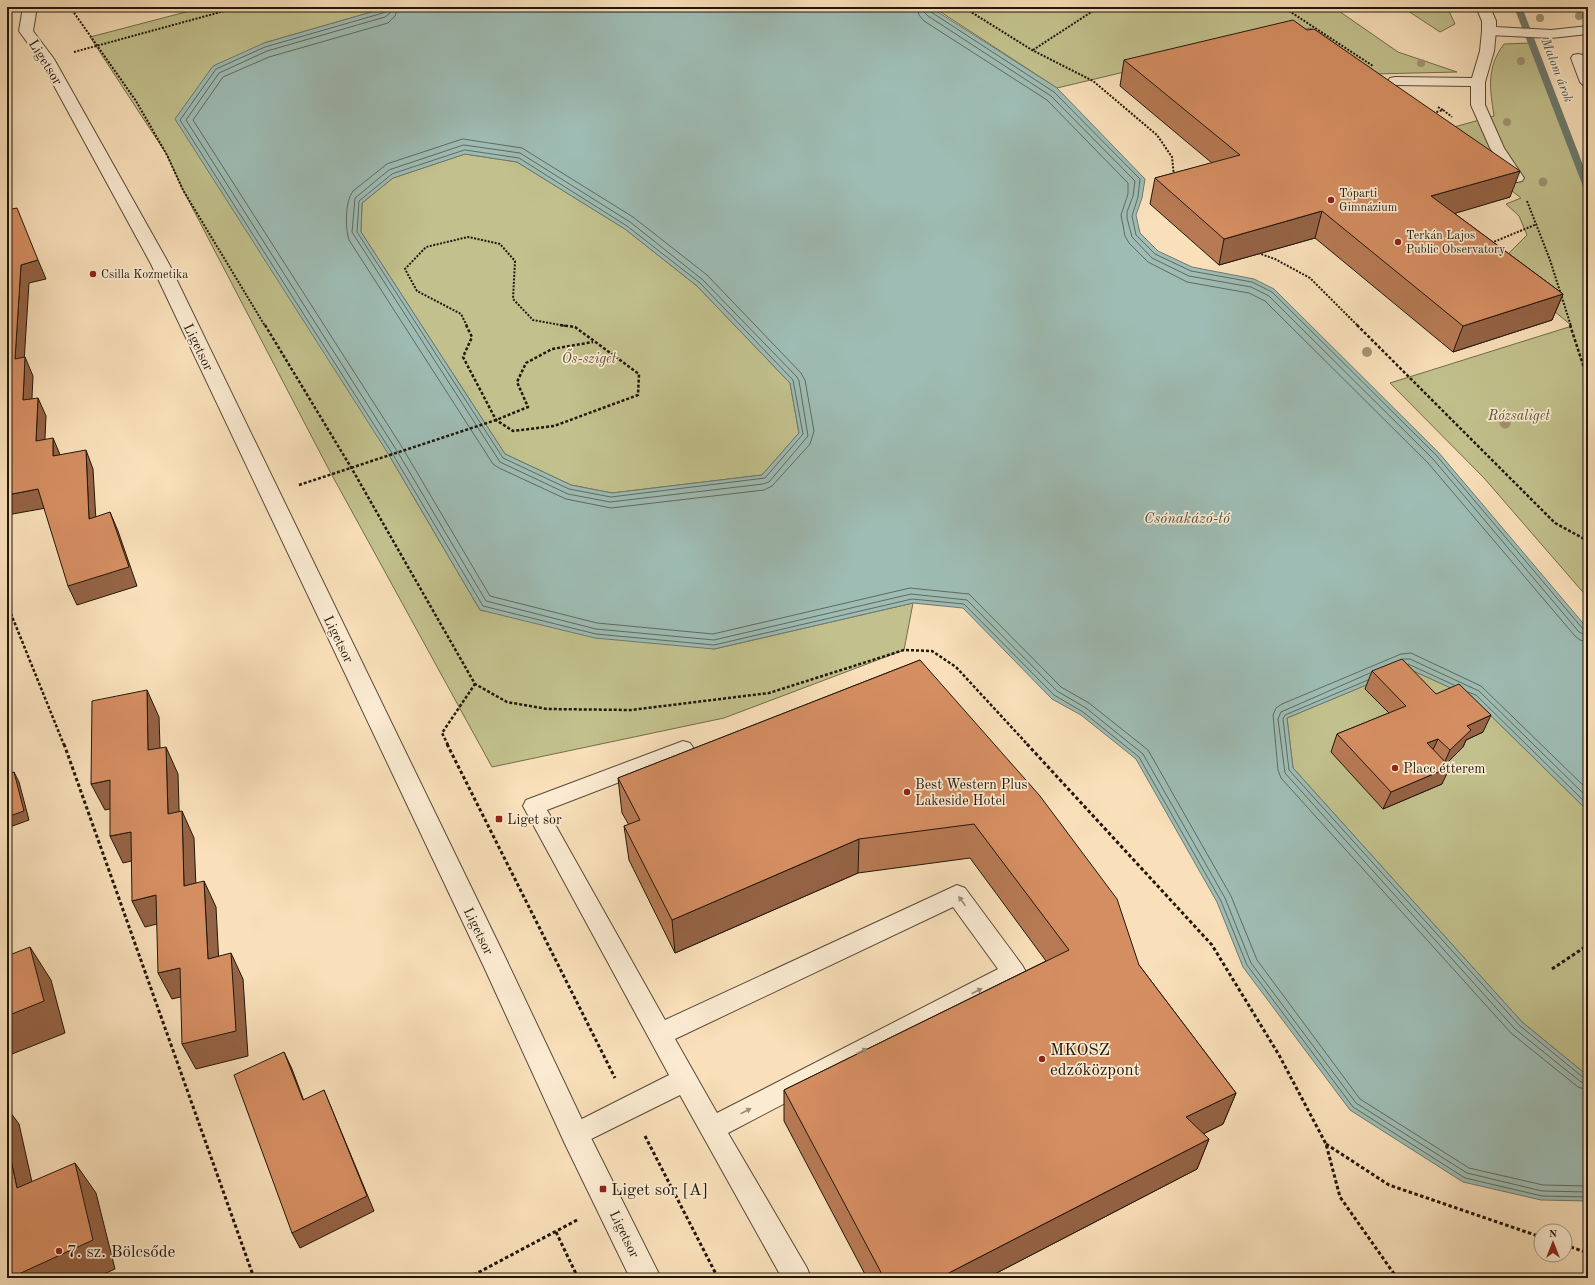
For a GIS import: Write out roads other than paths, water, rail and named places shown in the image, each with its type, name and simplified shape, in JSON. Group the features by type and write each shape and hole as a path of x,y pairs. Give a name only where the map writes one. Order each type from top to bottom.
{"street":[{"name":"Ligetsor","path":"30,7 26,31 47,60 160,264 493,960 575,1135 646,1278"},
{"path":"1483,7 1489,21 1489,31 1551,34 1588,30"},
{"path":"1578,58 1588,82"}],"lane":[{"path":"1489,31 1487,51 1478,82 1478,105 1497,148 1517,178"},
{"path":"1395,81 1478,82"},
{"path":"683,749 534,806 712,1129 797,1278"},
{"path":"660,1034 958,895 1014,972 712,1129"},
{"path":"575,1135 685,1080"}],"water":[{"name":"Csónakázó-tó","path":"389,7 930,7 1057,88 1145,179 1142,198 1136,215 1140,233 1158,251 1192,267 1254,279 1274,289 1439,453 1588,629 1588,811 1473,698 1407,668 1287,718 1293,768 1522,1022 1588,1076 1588,1201 1541,1200 1463,1182 1350,1110 1243,967 1217,902 1136,759 1081,715 1052,699 963,608 913,603 714,649 595,638 480,610 389,455 175,119 213,66 264,43","holes":["465,154 517,162 625,229 697,286 790,383 799,433 762,475 612,493 571,485 505,454 361,232 362,203 393,178"]}],"waterway":[{"name":"Malom árok","path":"1518,7 1588,189"}],"place":[{"name":"Tóparti Gimnázium","path":"1331,200"},
{"name":"Terkán Lajos Public Observatory","path":"1398,242"},
{"name":"Csilla Kozmetika","path":"93,274"},
{"name":"Placc étterem","path":"1395,768"},
{"name":"Best Western Plus Lakeside Hotel","path":"907,792"},
{"name":"Liget sor","path":"499,819"},
{"name":"MKOSZ edzőközpont","path":"1042,1059"},
{"name":"Liget sor [A]","path":"603,1189"},
{"name":"7. sz. Bölcsőde","path":"59,1251"}],"park label":[{"name":"Ős-sziget","path":"589,358"},
{"name":"Rózsaliget","path":"1519,415"}]}
